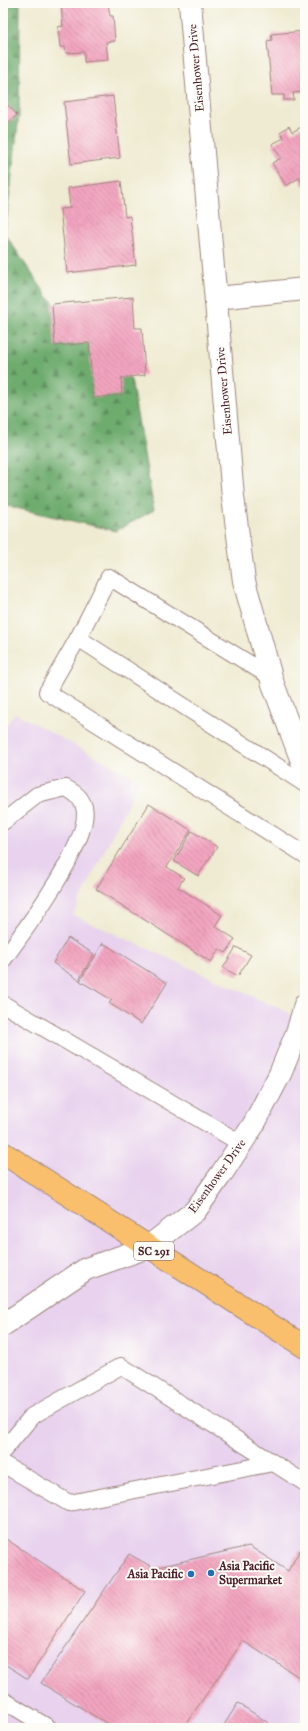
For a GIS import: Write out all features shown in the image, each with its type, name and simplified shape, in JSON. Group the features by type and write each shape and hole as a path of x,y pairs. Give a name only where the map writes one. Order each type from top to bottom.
{"main road":[{"name":"SC 291","path":"3,1153 305,1347"}],"street":[{"name":"Eisenhower Drive","path":"190,3 217,298 233,497 244,581 271,677 305,769"},
{"path":"217,298 305,289"},
{"name":"Eisenhower Drive","path":"3,1325 86,1269 148,1247 195,1211 242,1144 254,1124 280,1074 298,1030 305,1005"}],"lane":[{"path":"271,677 109,577 78,638 47,692 305,855"},
{"path":"78,638 305,784"},
{"path":"3,822 36,795 66,788 77,794 84,808 82,834 45,902 3,960"},
{"path":"3,1004 242,1144"},
{"path":"3,1452 32,1416 121,1366 305,1483"},
{"path":"3,1464 69,1503 273,1463"},
{"path":"3,1700 49,1728"}],"shaded area":[{"path":"15,713 139,780 73,915 305,1020 305,1728 3,1728 3,730"}],"green space":[{"path":"3,3 20,3 19,116 5,234 47,296 131,380 154,510 116,531 3,505"}],"building":[{"path":"61,3 108,3 110,16 113,16 115,41 106,42 108,60 84,62 84,52 66,53 65,47 60,47 58,27 63,26"},
{"path":"305,31 305,92 293,93 294,100 284,100 284,95 272,95 267,41 272,40 271,34"},
{"path":"113,96 120,158 71,164 64,102"},
{"path":"5,102 17,115 7,124 3,120 3,104"},
{"path":"305,125 305,188 299,178 286,186 272,163 281,158 272,144 284,138 280,132 289,126 292,132"},
{"path":"121,181 125,217 130,216 136,265 67,273 60,209 70,208 68,188"},
{"path":"133,297 135,328 142,328 145,375 121,378 122,395 93,398 89,343 55,346 52,304"},
{"path":"149,804 191,830 167,867 184,878 178,887 222,915 215,926 235,939 226,953 219,949 211,962 96,889"},
{"path":"192,831 217,847 198,876 174,861"},
{"path":"68,938 94,954 79,980 53,963"},
{"path":"103,943 167,983 141,1024 109,1003 112,1000 80,981"},
{"path":"236,947 251,955 238,976 223,968"},
{"path":"3,1537 85,1591 28,1679 3,1663"},
{"path":"249,1546 288,1571 300,1550 305,1553 305,1681 243,1641 183,1728 114,1728 41,1683 129,1554 154,1568"},
{"path":"238,1703 276,1728 222,1728"}],"place":[{"name":"Asia Pacific Supermarket","path":"211,1573"},
{"name":"Asia Pacific","path":"191,1574"}]}
